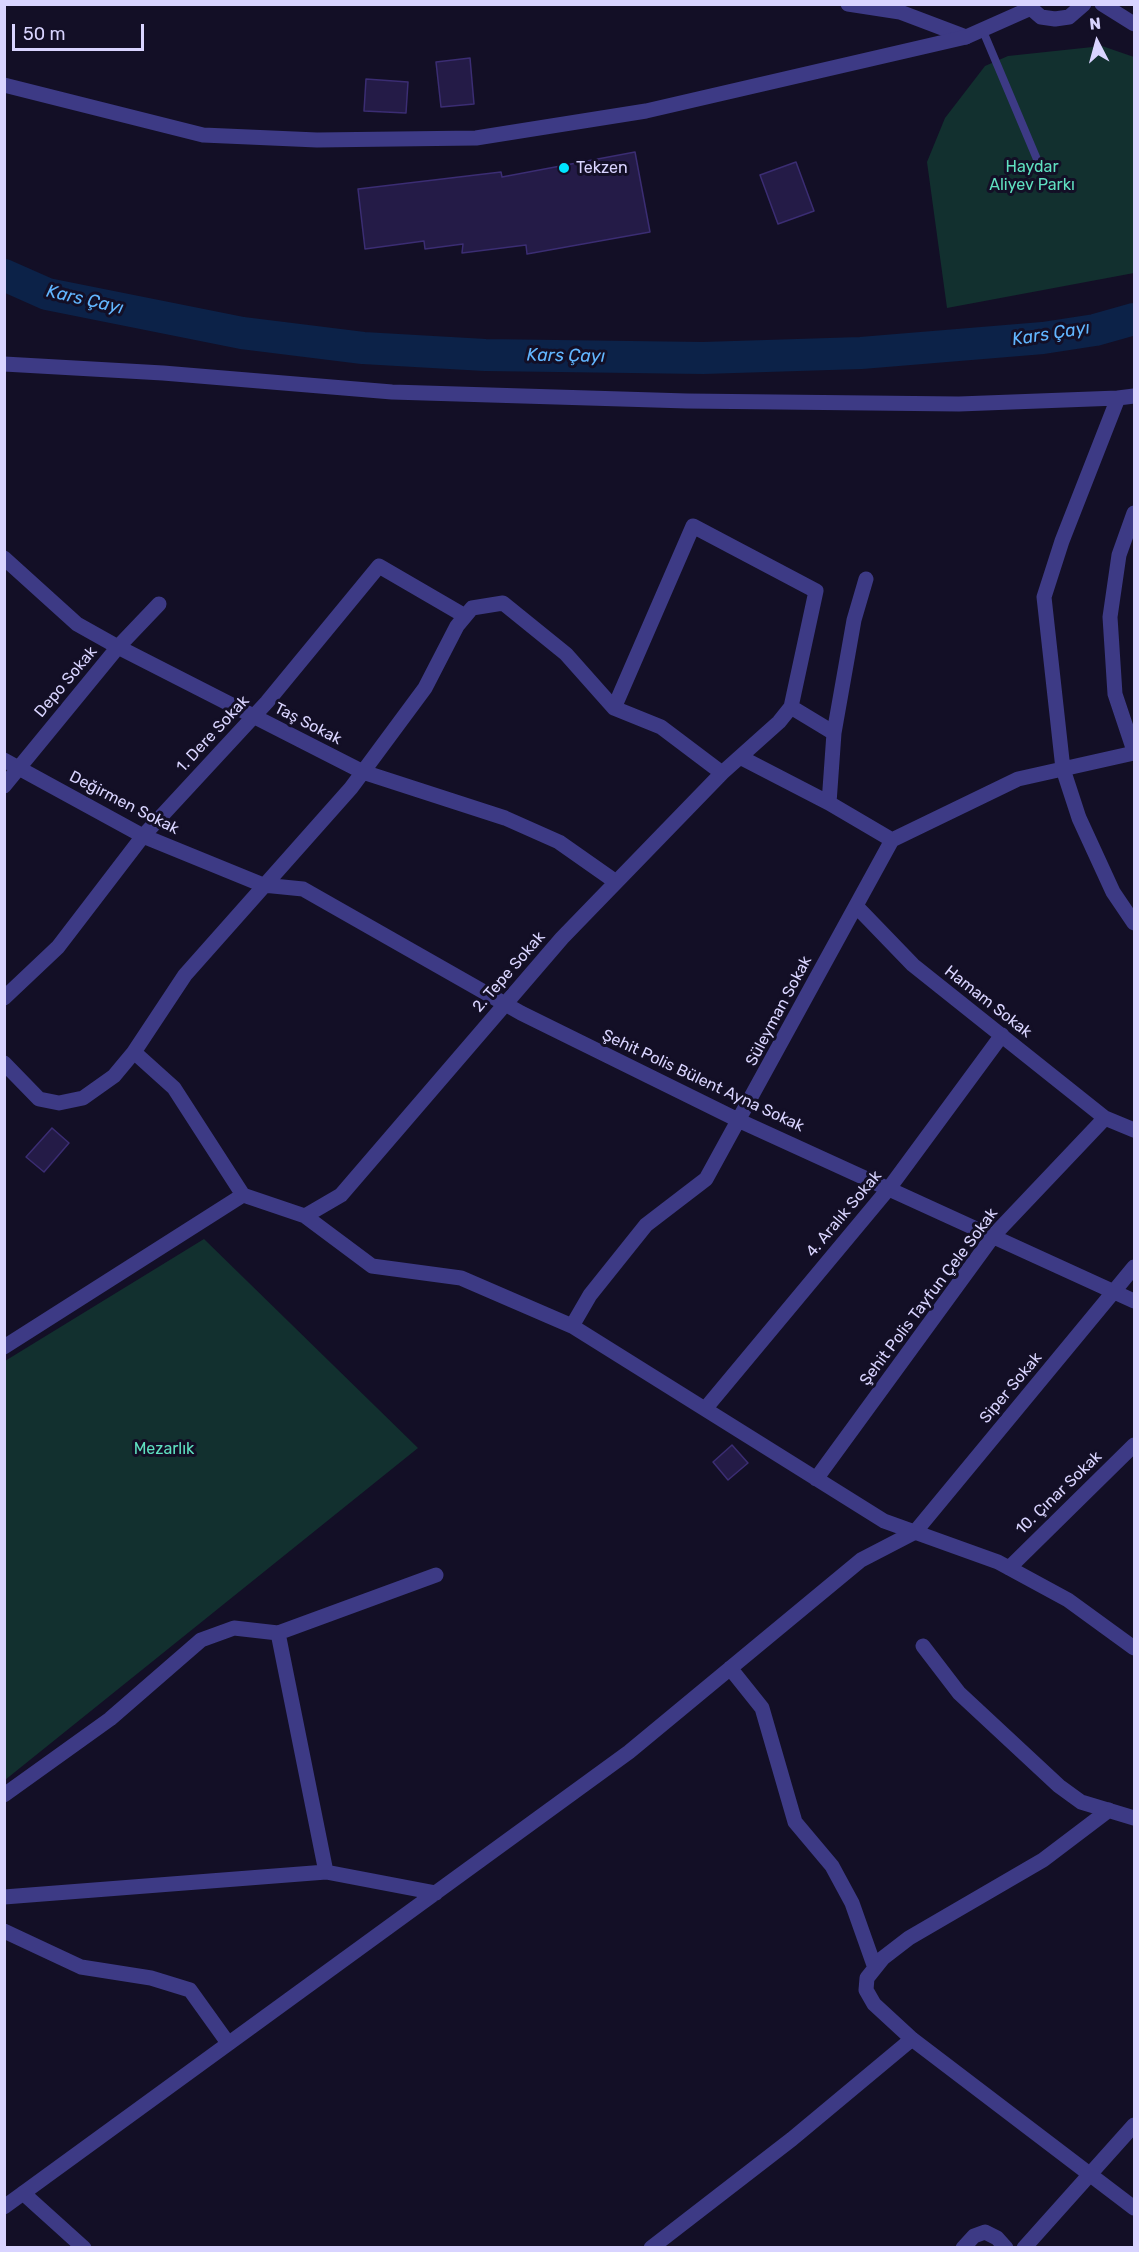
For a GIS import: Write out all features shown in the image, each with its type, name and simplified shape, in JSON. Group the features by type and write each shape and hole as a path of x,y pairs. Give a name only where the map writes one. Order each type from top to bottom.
{"street":[{"path":"848,4 900,12 966,37"},
{"path":"4,85 203,135 317,140 476,138 646,111 966,37 983,31 1027,7 1041,17 1055,20 1069,17 1084,4"},
{"path":"1102,4 1134,24"},
{"path":"4,364 164,373 392,392 687,402 959,404 1134,396"},
{"path":"1118,398 1062,541 1044,597 1063,769 1079,818 1113,892 1134,923"},
{"path":"740,757 829,803 892,840 1018,779 1134,752 1116,694 1110,617 1119,555 1134,513"},
{"path":"614,708 693,526 816,591 791,707 834,733"},
{"name":"Taş Sokak","path":"4,558 77,624 118,647 363,772 505,818 559,842 616,882"},
{"name":"1. Dere Sokak","path":"4,998 58,947 143,836 254,717 379,566 465,616"},
{"path":"829,803 834,733 854,620 866,579"},
{"path":"4,1063 39,1099 59,1103 83,1098 114,1076 134,1052 186,975 226,932 263,885 363,772 425,688 457,626 472,608 503,603 566,654 614,708 661,727 722,773"},
{"name":"Depo Sokak","path":"4,786 118,647 159,604"},
{"name":"2. Tepe Sokak","path":"305,1216 341,1195 562,938 722,773 779,722 791,707"},
{"name":"Değirmen Sokak","path":"4,760 143,836 263,885"},
{"name":"Süleyman Sokak","path":"572,1326 590,1295 646,1225 706,1179 740,1121 892,840"},
{"name":"Şehit Polis Bülent Ayna Sokak","path":"263,885 303,890 505,1004 740,1121 890,1187 1134,1301"},
{"name":"Hamam Sokak","path":"856,906 913,965 1105,1118 1134,1130"},
{"name":"4. Aralık Sokak","path":"705,1409 890,1187 1002,1035"},
{"path":"134,1052 174,1088 243,1195 305,1216 372,1266 461,1278 572,1326 884,1521 1009,1568 1068,1600 1133,1643"},
{"name":"Şehit Polis Tayfun Çele Sokak","path":"816,1479 994,1236 1105,1118"},
{"path":"4,1347 243,1195"},
{"name":"Siper Sokak","path":"915,1532 1134,1267"},
{"name":"10. Çınar Sokak","path":"1009,1568 1134,1445"},
{"path":"4,2207 629,1752 861,1560 915,1532"},
{"path":"4,1795 110,1719 201,1640 234,1628 278,1633 436,1575"},
{"path":"278,1633 326,1872"},
{"path":"923,1646 958,1693 1059,1786 1082,1802 1134,1818"},
{"path":"729,1668 762,1708 795,1822 832,1866 852,1903 875,1968"},
{"path":"1109,1810 1043,1860 909,1938 875,1968 867,1978 866,1990 874,2004 912,2039 1134,2208"},
{"path":"4,1897 326,1872 436,1893"},
{"path":"4,1931 81,1967 151,1978 190,1990 228,2043"},
{"path":"651,2247 792,2139 912,2039"},
{"path":"1024,2247 1134,2125"},
{"path":"23,2193 84,2247"},
{"path":"963,2247 974,2236 985,2232 997,2238 1006,2247"}],"lane":[{"path":"983,31 1039,164"}],"green space":[{"name":"Haydar Aliyev Parkı","path":"1102,46 1134,57 1134,273 947,308 927,162 945,118 985,66 1008,56"},
{"name":"Mezarlık","path":"204,1239 418,1448 5,1780 5,1361"}],"building":[{"path":"470,58 474,104 441,107 436,62"},
{"path":"366,79 408,82 406,113 364,111"},
{"path":"635,152 650,232 527,254 526,245 462,253 463,244 425,249 424,241 365,249 358,189 501,172 502,177"},
{"path":"796,162 814,211 778,224 760,175"},
{"path":"52,1128 69,1143 44,1172 26,1157"},
{"path":"732,1445 748,1463 728,1480 713,1462"}],"waterway":[{"name":"Kars Çayı","path":"4,275 47,294 242,333 363,348 485,355 703,358 861,353 1043,338 1095,330 1134,319"}],"place":[{"name":"Tekzen","path":"564,168"}]}
